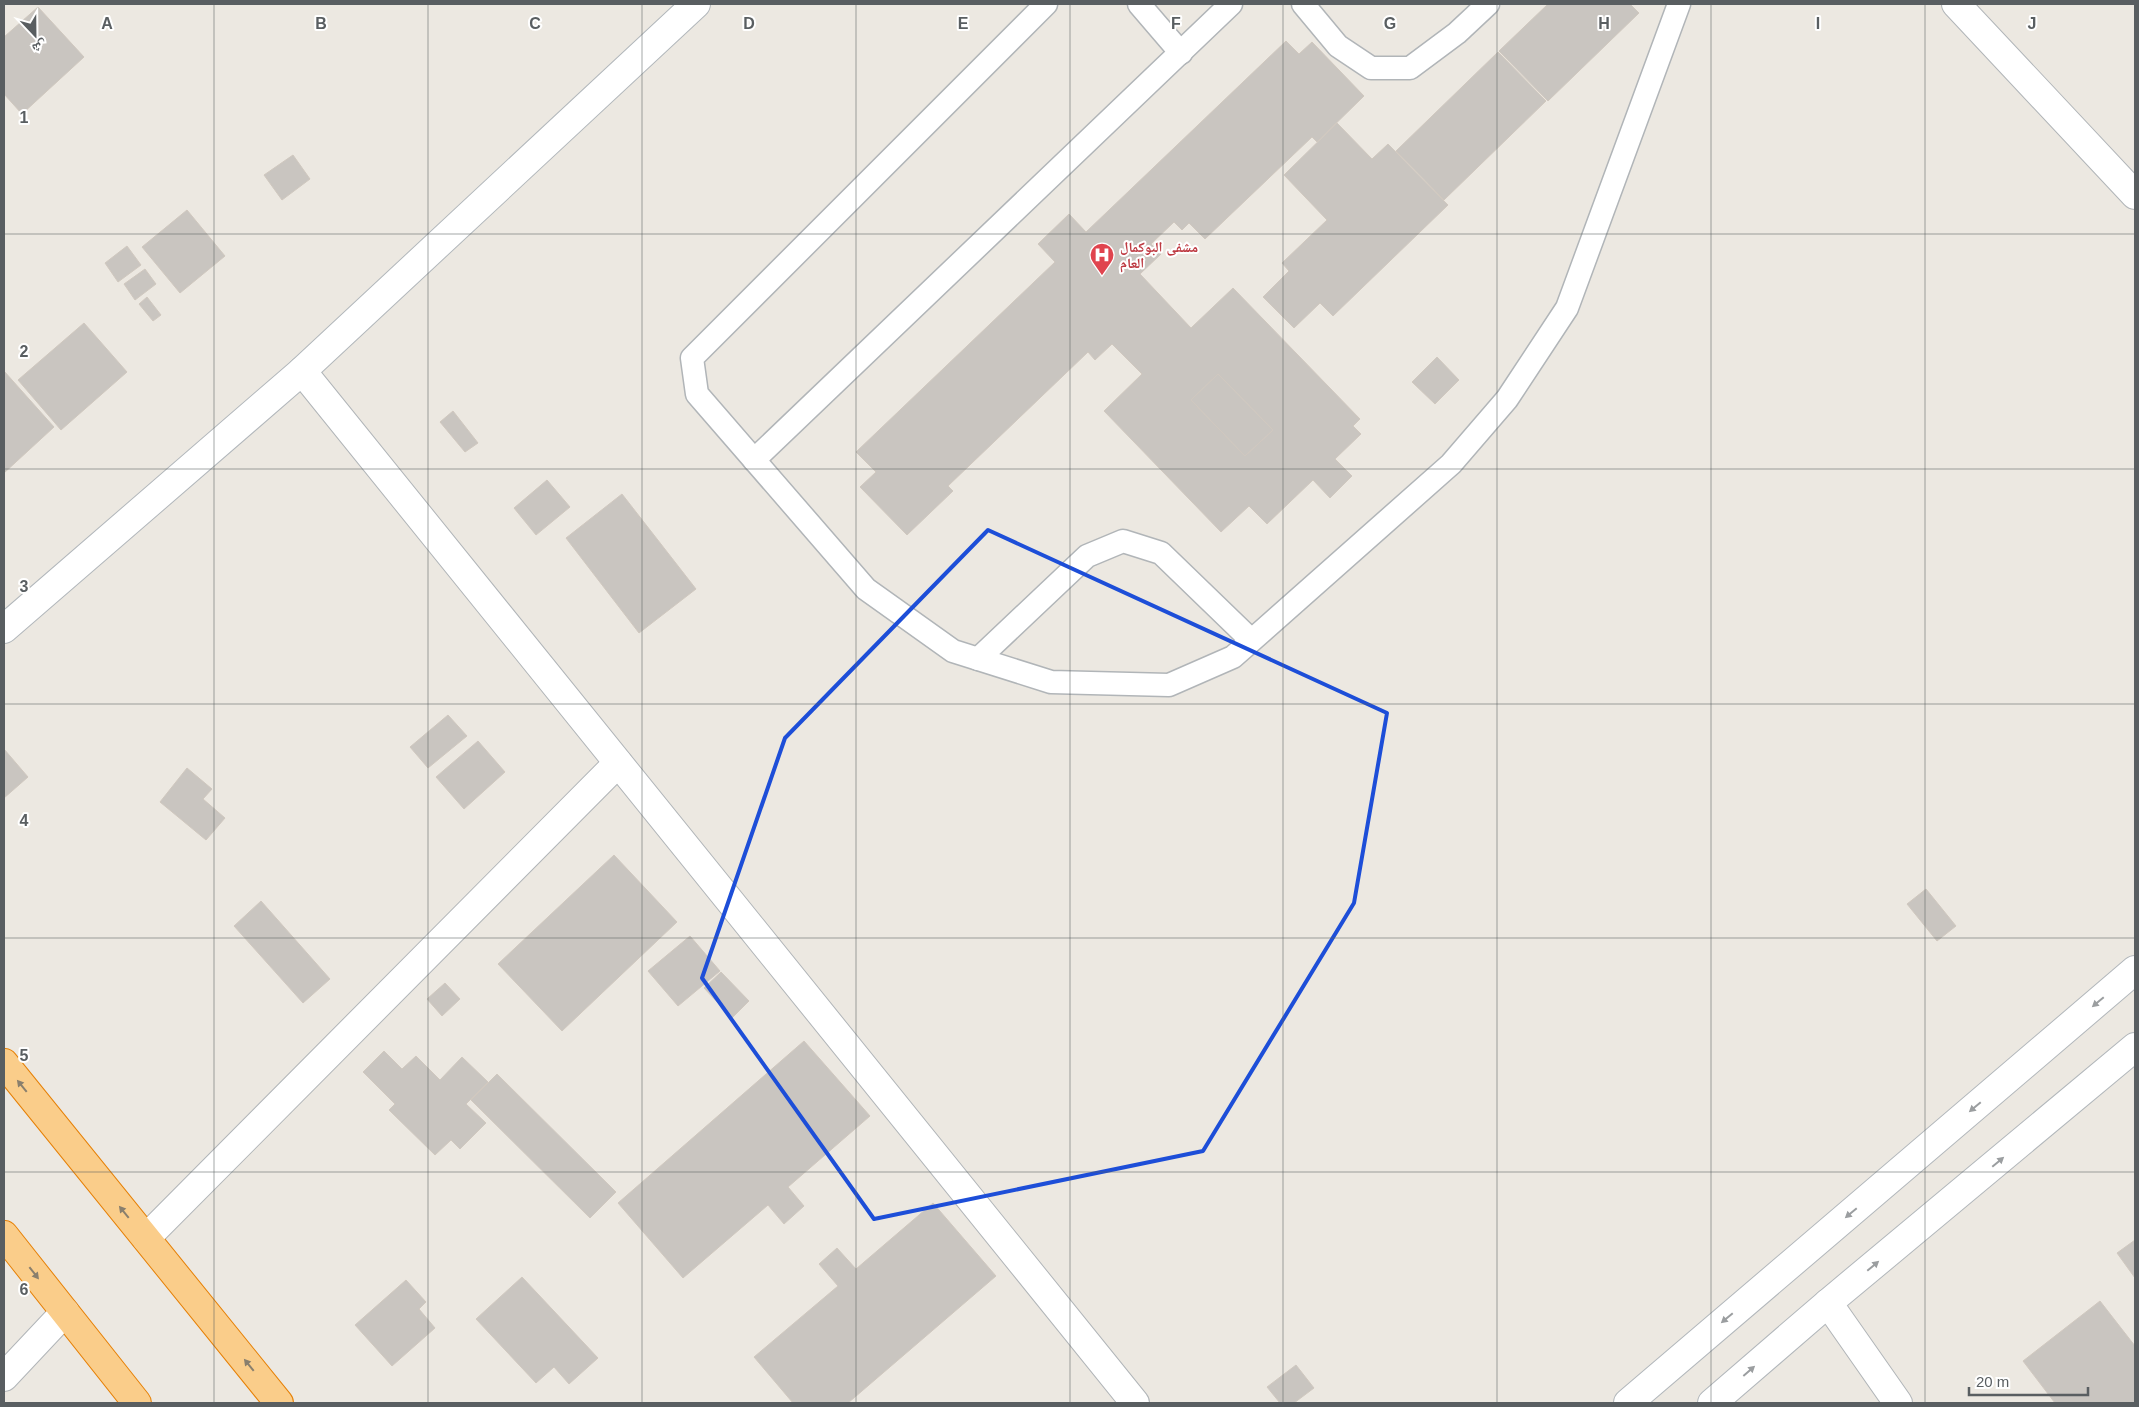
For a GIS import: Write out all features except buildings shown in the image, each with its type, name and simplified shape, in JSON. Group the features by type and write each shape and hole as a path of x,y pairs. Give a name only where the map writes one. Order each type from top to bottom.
{"highway":[{"path":"4,1063 280,1403"},
{"path":"4,1235 137,1403"}],"street":[{"path":"4,629 302,371 696,4"},
{"path":"1956,4 2135,195"},
{"path":"302,371 1135,1403"},
{"path":"146,1238 618,763"},
{"path":"1628,1403 2135,970"},
{"path":"1712,1403 1828,1303 2135,1047"},
{"path":"1828,1303 1898,1403"},
{"path":"4,1377 65,1312"}],"lane":[{"path":"1046,4 692,358 697,394 866,589 953,651 1051,682 1169,685 1233,657 1450,464 1507,399 1568,308 1679,4"},
{"path":"1139,4 1180,52"},
{"path":"754,460 1231,4"},
{"path":"1302,4 1338,46 1371,68 1410,68 1457,34 1488,4"},
{"path":"978,659 1087,556 1123,541 1161,553 1251,640"}],"highlighted area":[{"path":"988,530 1387,713 1354,903 1203,1151 874,1219 702,978 785,738"}],"place":[{"name":"مشفى البوكمال العام","path":"1102,276"}]}
